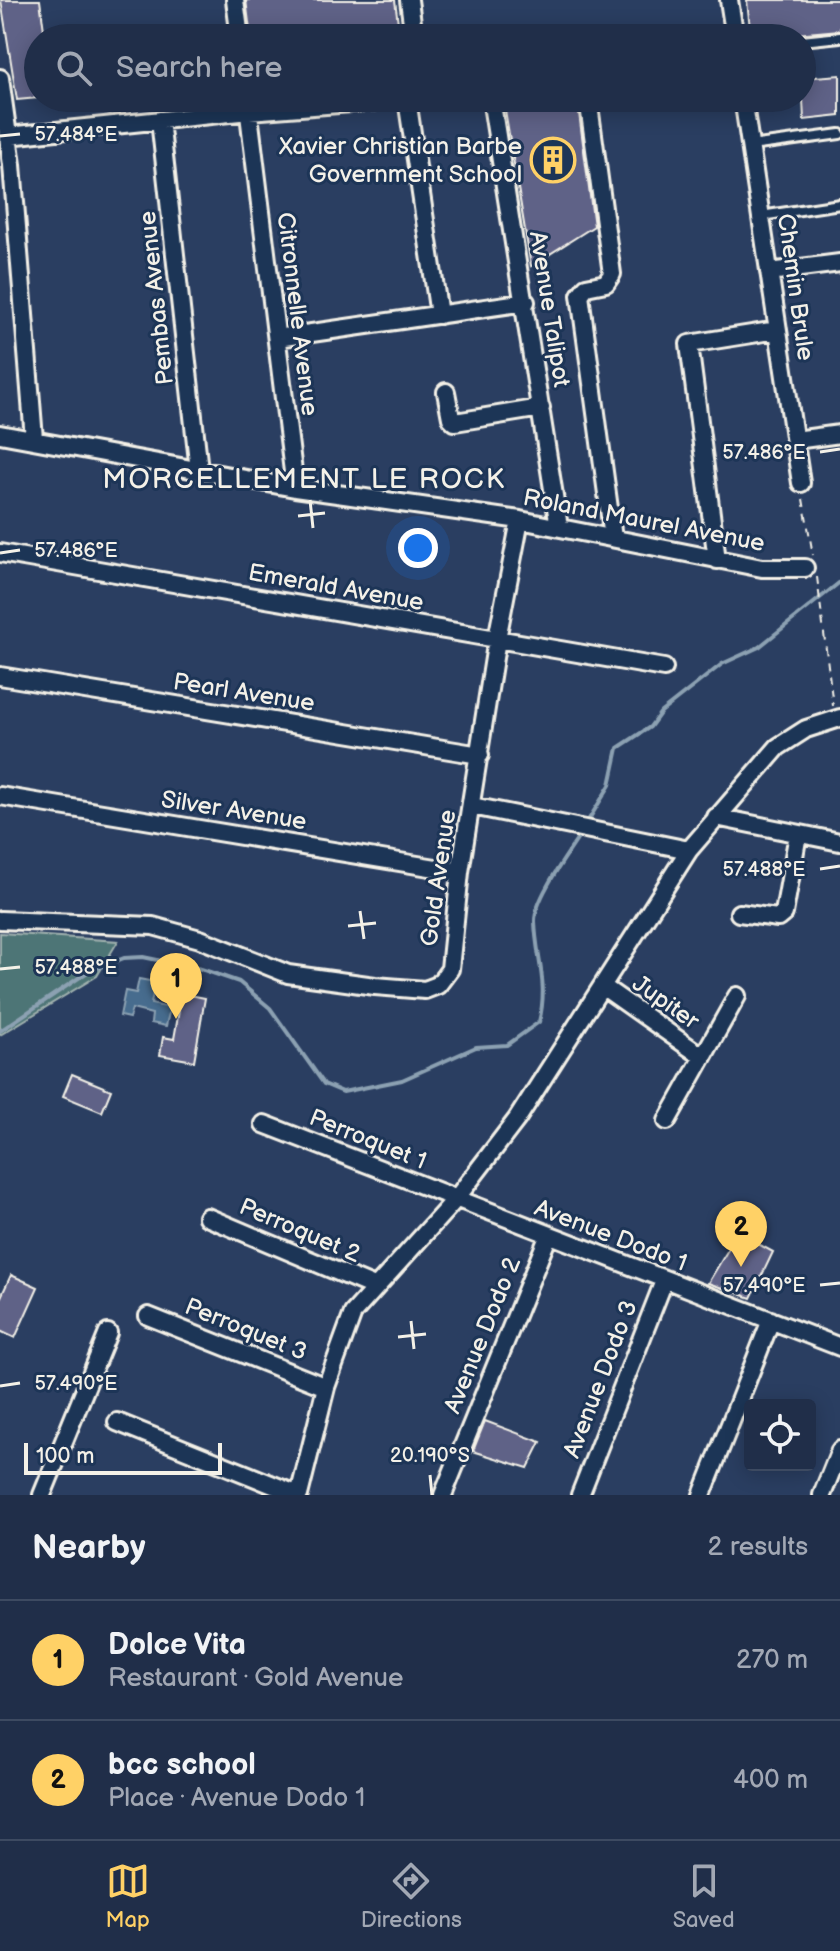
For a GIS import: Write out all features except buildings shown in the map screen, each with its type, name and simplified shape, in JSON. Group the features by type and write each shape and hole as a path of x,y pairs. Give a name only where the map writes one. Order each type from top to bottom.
{"street":[{"path":"235,0 238,24"},
{"path":"409,0 412,24"},
{"path":"729,0 733,24"},
{"path":"0,78 8,136 6,165 34,439"},
{"path":"8,136 160,120 204,112"},
{"name":"Citronnelle Avenue","path":"249,112 295,488"},
{"path":"414,112 439,315"},
{"name":"Avenue Talipot","path":"493,112 526,302 559,527"},
{"path":"590,112 612,274 606,283 586,287 580,295 613,538"},
{"name":"Chemin Brule","path":"745,112 801,483"},
{"name":"Pembas Avenue","path":"160,120 199,470"},
{"path":"769,272 840,263"},
{"path":"277,338 526,302"},
{"path":"717,560 689,344 777,330"},
{"path":"446,392 455,422 541,408"},
{"name":"Roland Maurel Avenue","path":"0,434 295,488 520,520 717,560 779,569 812,566"},
{"path":"795,440 840,434"},
{"name":"Gold Avenue","path":"0,920 153,926 200,939 288,974 425,990 438,985 450,969 460,872 497,639 520,520"},
{"name":"Emerald Avenue","path":"0,553 664,668"},
{"name":"Pearl Avenue","path":"0,676 480,755"},
{"path":"117,1422 298,1495 326,1387 353,1313 455,1200 517,1119 689,850 778,747 806,729 837,719"},
{"name":"Silver Avenue","path":"0,796 460,872"},
{"path":"472,806 689,850"},
{"path":"716,817 840,842"},
{"path":"739,913 778,918 784,913 798,834"},
{"name":"Jupiter","path":"602,986 703,1057"},
{"path":"667,1121 737,996"},
{"name":"Perroquet 1","path":"264,1124 455,1200"},
{"name":"Avenue Dodo 1","path":"455,1200 840,1347"},
{"name":"Perroquet 2","path":"207,1217 374,1287"},
{"name":"Avenue Dodo 2","path":"443,1495 548,1237"},
{"name":"Avenue Dodo 3","path":"580,1495 664,1281"},
{"name":"Perroquet 3","path":"148,1316 326,1387"},
{"path":"702,1495 771,1320"},
{"path":"42,1495 108,1333"},
{"path":"822,1495 835,1478 840,1450"}],"lane":[{"path":"816,40 840,37"},
{"path":"750,146 840,134"},
{"path":"761,216 840,204"}],"path":[{"path":"801,483 837,719"}],"green space":[{"path":"0,933 118,941 97,976 0,1035"}],"water":[{"path":"139,979 155,982 151,1004 170,1008 166,1026 151,1023 152,1014 132,1009 129,1018 120,1016 125,991 136,993"}],"waterway":[{"path":"586,824 610,785 618,748 650,727 661,712 722,664 759,647 840,582"},
{"path":"0,1031 86,973 124,958 143,957 201,969 239,982 270,1008 324,1084 343,1092 402,1080 476,1047 507,1045 539,1022 543,994 536,911 546,888 582,832"}],"place":[{"name":"Xavier Christian Barbe Government School","path":"553,160"},
{"name":"Dolce Vita","path":"176,1019"},
{"name":"bcc school","path":"741,1267"}],"district":[{"name":"MORCELLEMENT LE ROCK","path":"304,478"}]}
